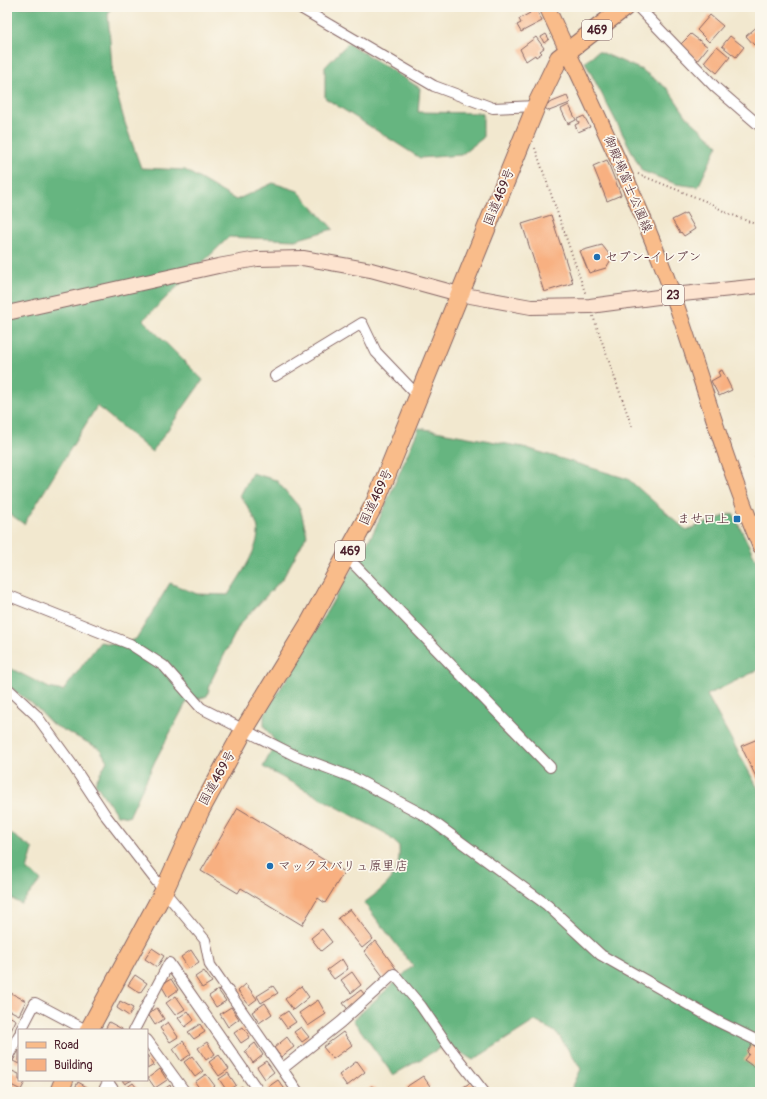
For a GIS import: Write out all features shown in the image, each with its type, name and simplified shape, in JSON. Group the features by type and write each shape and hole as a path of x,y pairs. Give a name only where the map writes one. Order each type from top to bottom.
{"highway":[{"name":"国道469号","path":"88,1029 164,891 200,811 244,730 309,624 347,557 375,503 525,132 559,58 567,51 578,46 625,7"},
{"path":"58,1092 64,1081"}],"main road":[{"name":"御殿場富士公園線","path":"547,7 625,174 673,295 740,500 760,546"}],"street":[{"path":"299,7 434,86 493,108 536,106"},
{"path":"638,7 715,87 760,126"},
{"path":"7,314 218,266 258,259 311,260 371,270 459,294 531,306 590,306 673,295 760,286"},
{"path":"275,376 362,323 376,352 419,397"},
{"path":"347,557 550,767"},
{"path":"7,595 130,644 164,666 201,708 296,756 354,778 424,815 547,905 601,955 717,1021 760,1042"},
{"path":"7,688 36,715 73,766 106,816 164,891 205,940 210,965 298,1092"},
{"path":"137,1028 168,963 258,1092"},
{"path":"282,1069 341,1022 394,974 421,1006 449,1047 484,1092"},
{"path":"22,1029 35,1003 85,1029"},
{"path":"7,1058 18,1037"},
{"path":"148,1041 185,1092"},
{"path":"103,1092 109,1081"},
{"path":"109,1081 115,1092"}],"path":[{"path":"525,132 532,143 632,427"},
{"path":"625,174 637,174 710,203 725,212 760,226"}],"green space":[{"path":"7,7 112,7 108,14 113,80 125,123 141,168 185,170 236,200 273,183 298,191 333,229 295,240 229,237 143,320 203,380 152,452 97,406 24,524 7,512"},
{"path":"348,43 420,88 418,112 483,113 483,138 461,155 420,158 325,98 325,67"},
{"path":"598,51 642,70 668,89 687,117 718,145 698,187 676,184 642,171 585,62"},
{"path":"419,428 523,447 628,479 686,530 733,513 760,568 760,669 707,695 760,792 760,1092 570,1092 581,1069 557,1033 535,1021 473,1060 447,1044 393,1075 353,1020 413,966 364,903 385,886 395,873 399,857 399,846 385,833 263,767 276,743 264,726 264,714 295,666 374,531"},
{"path":"252,473 276,480 300,508 307,535 283,578 240,624 212,679 207,696 186,703 155,761 129,817 117,815 95,783 107,761 100,749 52,724 34,705 8,686 7,669 8,667 49,688 63,691 100,642 118,645 136,639 170,583 197,594 228,595 246,566 257,542 257,525 252,514 240,496"},
{"path":"7,831 33,849 27,870 41,880 21,904 7,896"}],"building":[{"path":"535,7 542,21 521,32 517,25 521,23 519,19 530,13 528,9"},
{"path":"649,7 661,7 653,13"},
{"path":"702,7 710,7 706,11"},
{"path":"710,15 723,26 709,42 697,30"},
{"path":"760,24 760,39 754,45 746,36"},
{"path":"546,34 549,39 544,43 541,37"},
{"path":"691,34 708,47 697,61 681,44"},
{"path":"730,36 744,47 736,57 722,46"},
{"path":"536,37 544,48 540,51 542,53 536,57 535,55 526,61 520,49"},
{"path":"717,46 730,57 717,73 704,62"},
{"path":"567,96 570,103 549,111 542,106"},
{"path":"569,105 576,120 568,124 561,109"},
{"path":"584,116 590,127 578,132 575,125 579,123 577,119"},
{"path":"607,160 621,195 607,201 593,166"},
{"path":"686,213 695,229 684,236 681,232 680,233 672,220"},
{"path":"551,215 573,283 544,292 522,224"},
{"path":"602,245 612,258 606,268 589,273 580,251"},
{"path":"722,370 732,390 719,396 711,381 720,376 718,372"},
{"path":"760,454 760,467 755,457"},
{"path":"760,738 760,783 759,783 741,746"},
{"name":"マックスバリュ原里店","path":"238,808 344,872 325,903 318,898 302,925 241,888 238,893 201,871"},
{"path":"350,909 373,939 362,948 338,918"},
{"path":"322,929 332,942 321,951 311,938"},
{"path":"376,941 397,970 385,979 364,951"},
{"path":"152,948 164,956 157,967 145,959"},
{"path":"191,950 199,962 189,969 181,957"},
{"path":"342,959 348,969 334,979 327,970"},
{"path":"204,971 212,982 202,988 195,977"},
{"path":"352,972 361,985 351,993 341,980"},
{"path":"135,975 147,983 140,993 128,985"},
{"path":"171,979 178,990 168,997 161,985"},
{"path":"246,984 257,999 249,1005 238,991"},
{"path":"273,986 278,993 261,1003 257,996"},
{"path":"301,986 309,997 293,1010 285,999"},
{"path":"218,990 226,1001 216,1007 209,996"},
{"path":"361,990 367,998 349,1011 343,1003"},
{"path":"11,993 26,1001 19,1015 7,1009 7,1000"},
{"path":"176,996 185,1009 175,1015 166,1003"},
{"path":"318,1000 326,1014 308,1026 299,1013"},
{"path":"120,1001 133,1008 129,1016 117,1008"},
{"path":"265,1003 272,1014 259,1023 252,1012"},
{"path":"231,1007 239,1019 228,1027 220,1014"},
{"path":"157,1008 164,1019 155,1025 148,1014"},
{"path":"188,1011 194,1020 185,1027 178,1018"},
{"path":"288,1011 296,1022 287,1028 279,1017"},
{"path":"7,1015 16,1020 9,1035 7,1034"},
{"path":"109,1022 122,1029 106,1029"},
{"path":"168,1022 178,1037 170,1042 160,1028"},
{"path":"200,1024 205,1032 194,1039 188,1032"},
{"path":"243,1027 250,1037 241,1043 234,1033"},
{"path":"301,1027 309,1037 302,1042 294,1032"},
{"path":"343,1032 352,1045 333,1059 323,1047"},
{"path":"287,1037 294,1047 281,1057 274,1048"},
{"path":"183,1041 191,1054 181,1061 173,1049"},
{"path":"207,1042 215,1054 206,1060 198,1048"},
{"path":"255,1043 263,1055 253,1063 245,1051"},
{"path":"752,1044 760,1050 760,1066 758,1070 744,1060 749,1054 747,1052"},
{"path":"18,1052 18,1064 13,1061"},
{"path":"219,1055 229,1069 219,1076 209,1062"},
{"path":"148,1056 154,1065 148,1068"},
{"path":"192,1056 203,1071 195,1077 184,1062"},
{"path":"266,1061 274,1072 265,1079 257,1067"},
{"path":"357,1061 365,1072 347,1086 339,1075"},
{"path":"160,1069 167,1080 155,1088 148,1078"},
{"path":"12,1071 18,1074 18,1081 26,1081 21,1090 7,1083"},
{"path":"228,1073 236,1085 227,1091 219,1079"},
{"path":"206,1074 215,1086 207,1092 202,1092 195,1082"},
{"path":"423,1076 430,1086 421,1092 409,1092 406,1087"},
{"path":"278,1080 287,1092 272,1092 268,1087"},
{"path":"123,1081 130,1081 125,1084"},
{"path":"78,1082 92,1090 91,1092 73,1092"},
{"path":"471,1082 478,1092 461,1092 459,1090"},
{"path":"133,1083 140,1092 124,1092 123,1090"},
{"path":"170,1085 174,1092 160,1092"},
{"path":"242,1086 246,1092 233,1092"},
{"path":"372,1086 377,1092 364,1092"}],"place":[{"name":"セブン-イレブン","path":"597,257"},
{"name":"ませ口上","path":"737,519"},
{"name":"マックスバリュ原里店","path":"270,866"}]}
